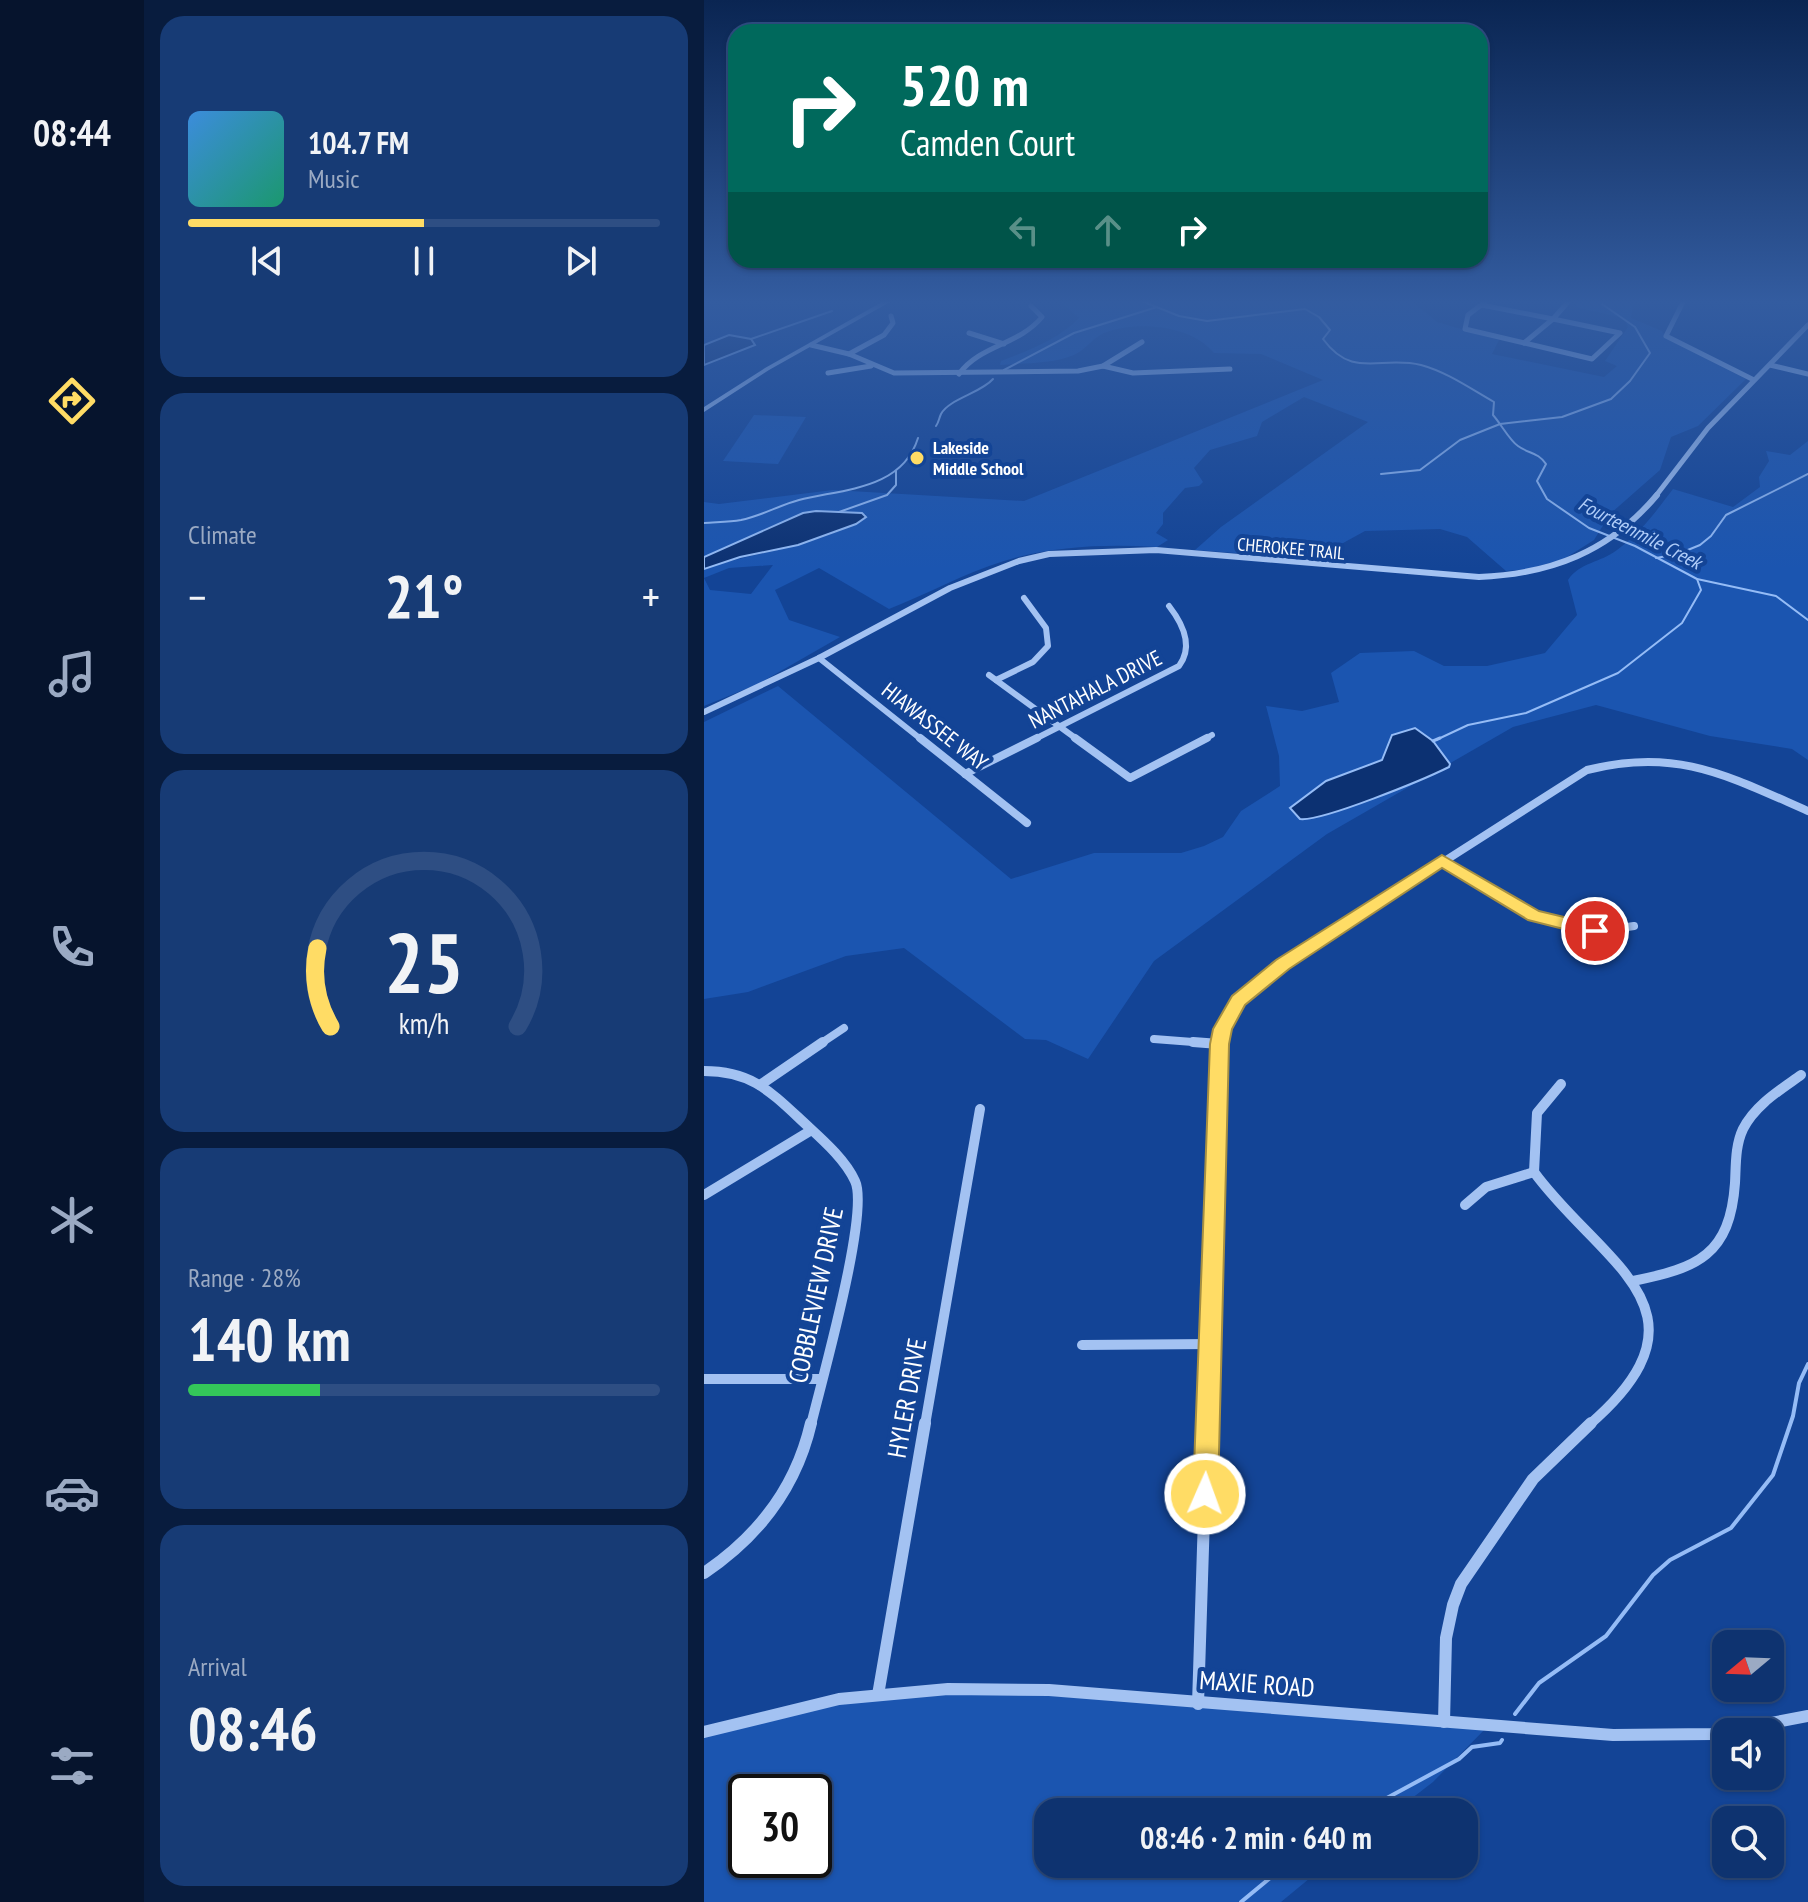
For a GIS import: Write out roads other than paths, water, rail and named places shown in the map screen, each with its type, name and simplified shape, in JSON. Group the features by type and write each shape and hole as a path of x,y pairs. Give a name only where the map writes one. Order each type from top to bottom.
{"street":[{"path":"704,410 736,391"},
{"name":"CHEROKEE TRAIL","path":"704,712 819,658 977,576 1019,561 1058,553 1156,550 1492,577 1553,568 1586,557 1623,529 1670,479 1743,391"},
{"path":"996,680 1033,662 1048,646 1046,628 1024,598"},
{"name":"NANTAHALA DRIVE","path":"965,774 1174,670 1184,661 1186,639 1169,606"},
{"name":"HIAWASSEE WAY","path":"819,658 1027,823"},
{"path":"989,675 1130,778 1212,735"},
{"path":"1198,1704 1219,1044 1230,1013 1249,990 1282,965 1575,776 1607,764 1641,758 1689,764 1754,787 1808,811"},
{"path":"1442,860 1545,920 1605,932 1634,926"},
{"path":"760,1085 844,1028"},
{"path":"1154,1039 1219,1044"},
{"name":"COBBLEVIEW DRIVE","path":"704,1071 742,1075 760,1085 850,1172 860,1203 858,1224 806,1445 796,1474 780,1502 741,1547 704,1573"},
{"path":"1633,1281 1683,1269 1701,1260 1719,1245 1734,1214 1736,1151 1744,1127 1754,1112 1801,1075"},
{"path":"1444,1722 1449,1613 1460,1586 1538,1472 1626,1393 1645,1355 1644,1304 1633,1281 1621,1263 1560,1205 1534,1172 1537,1113 1561,1084"},
{"name":"HYLER DRIVE","path":"878,1695 980,1109"},
{"path":"704,1195 810,1131"},
{"path":"1465,1205 1486,1187 1534,1172"},
{"path":"1082,1345 1211,1344"},
{"path":"704,1379 821,1379"},
{"name":"MAXIE ROAD","path":"704,1732 795,1708 878,1695 997,1688 1613,1735 1713,1734 1808,1716"}],"waterway":[{"path":"936,426 945,409 976,391"},
{"name":"Fourteenmile Creek","path":"1475,391 1494,402 1493,415 1500,424"},
{"path":"1500,424 1562,417 1611,399 1620,391"},
{"path":"1381,474 1420,470 1460,440 1500,424"},
{"name":"Fourteenmile Creek","path":"1500,424 1522,449 1540,457 1546,464 1537,481 1547,499 1589,528 1657,558"},
{"path":"704,523 741,520 799,500 885,478 910,455 918,438"},
{"path":"839,512 887,495 896,485 896,471"},
{"path":"1657,558 1700,545 1711,536 1726,515 1808,474"},
{"name":"Fourteenmile Creek","path":"1657,558 1697,579"},
{"path":"1436,740 1468,725 1526,713 1618,673 1682,623 1701,590 1697,579"},
{"name":"Fourteenmile Creek","path":"1697,579 1776,596 1808,620"},
{"path":"1433,741 1440,738"},
{"path":"1515,1714 1539,1683 1606,1636 1653,1575 1670,1560 1731,1528 1773,1475 1793,1416 1799,1383 1808,1364"},
{"path":"1387,1798 1459,1759 1472,1747 1500,1743 1502,1740"},
{"path":"1241,1902 1270,1878"}],"place":[{"name":"Lakeside Middle School","path":"917,458"}]}
